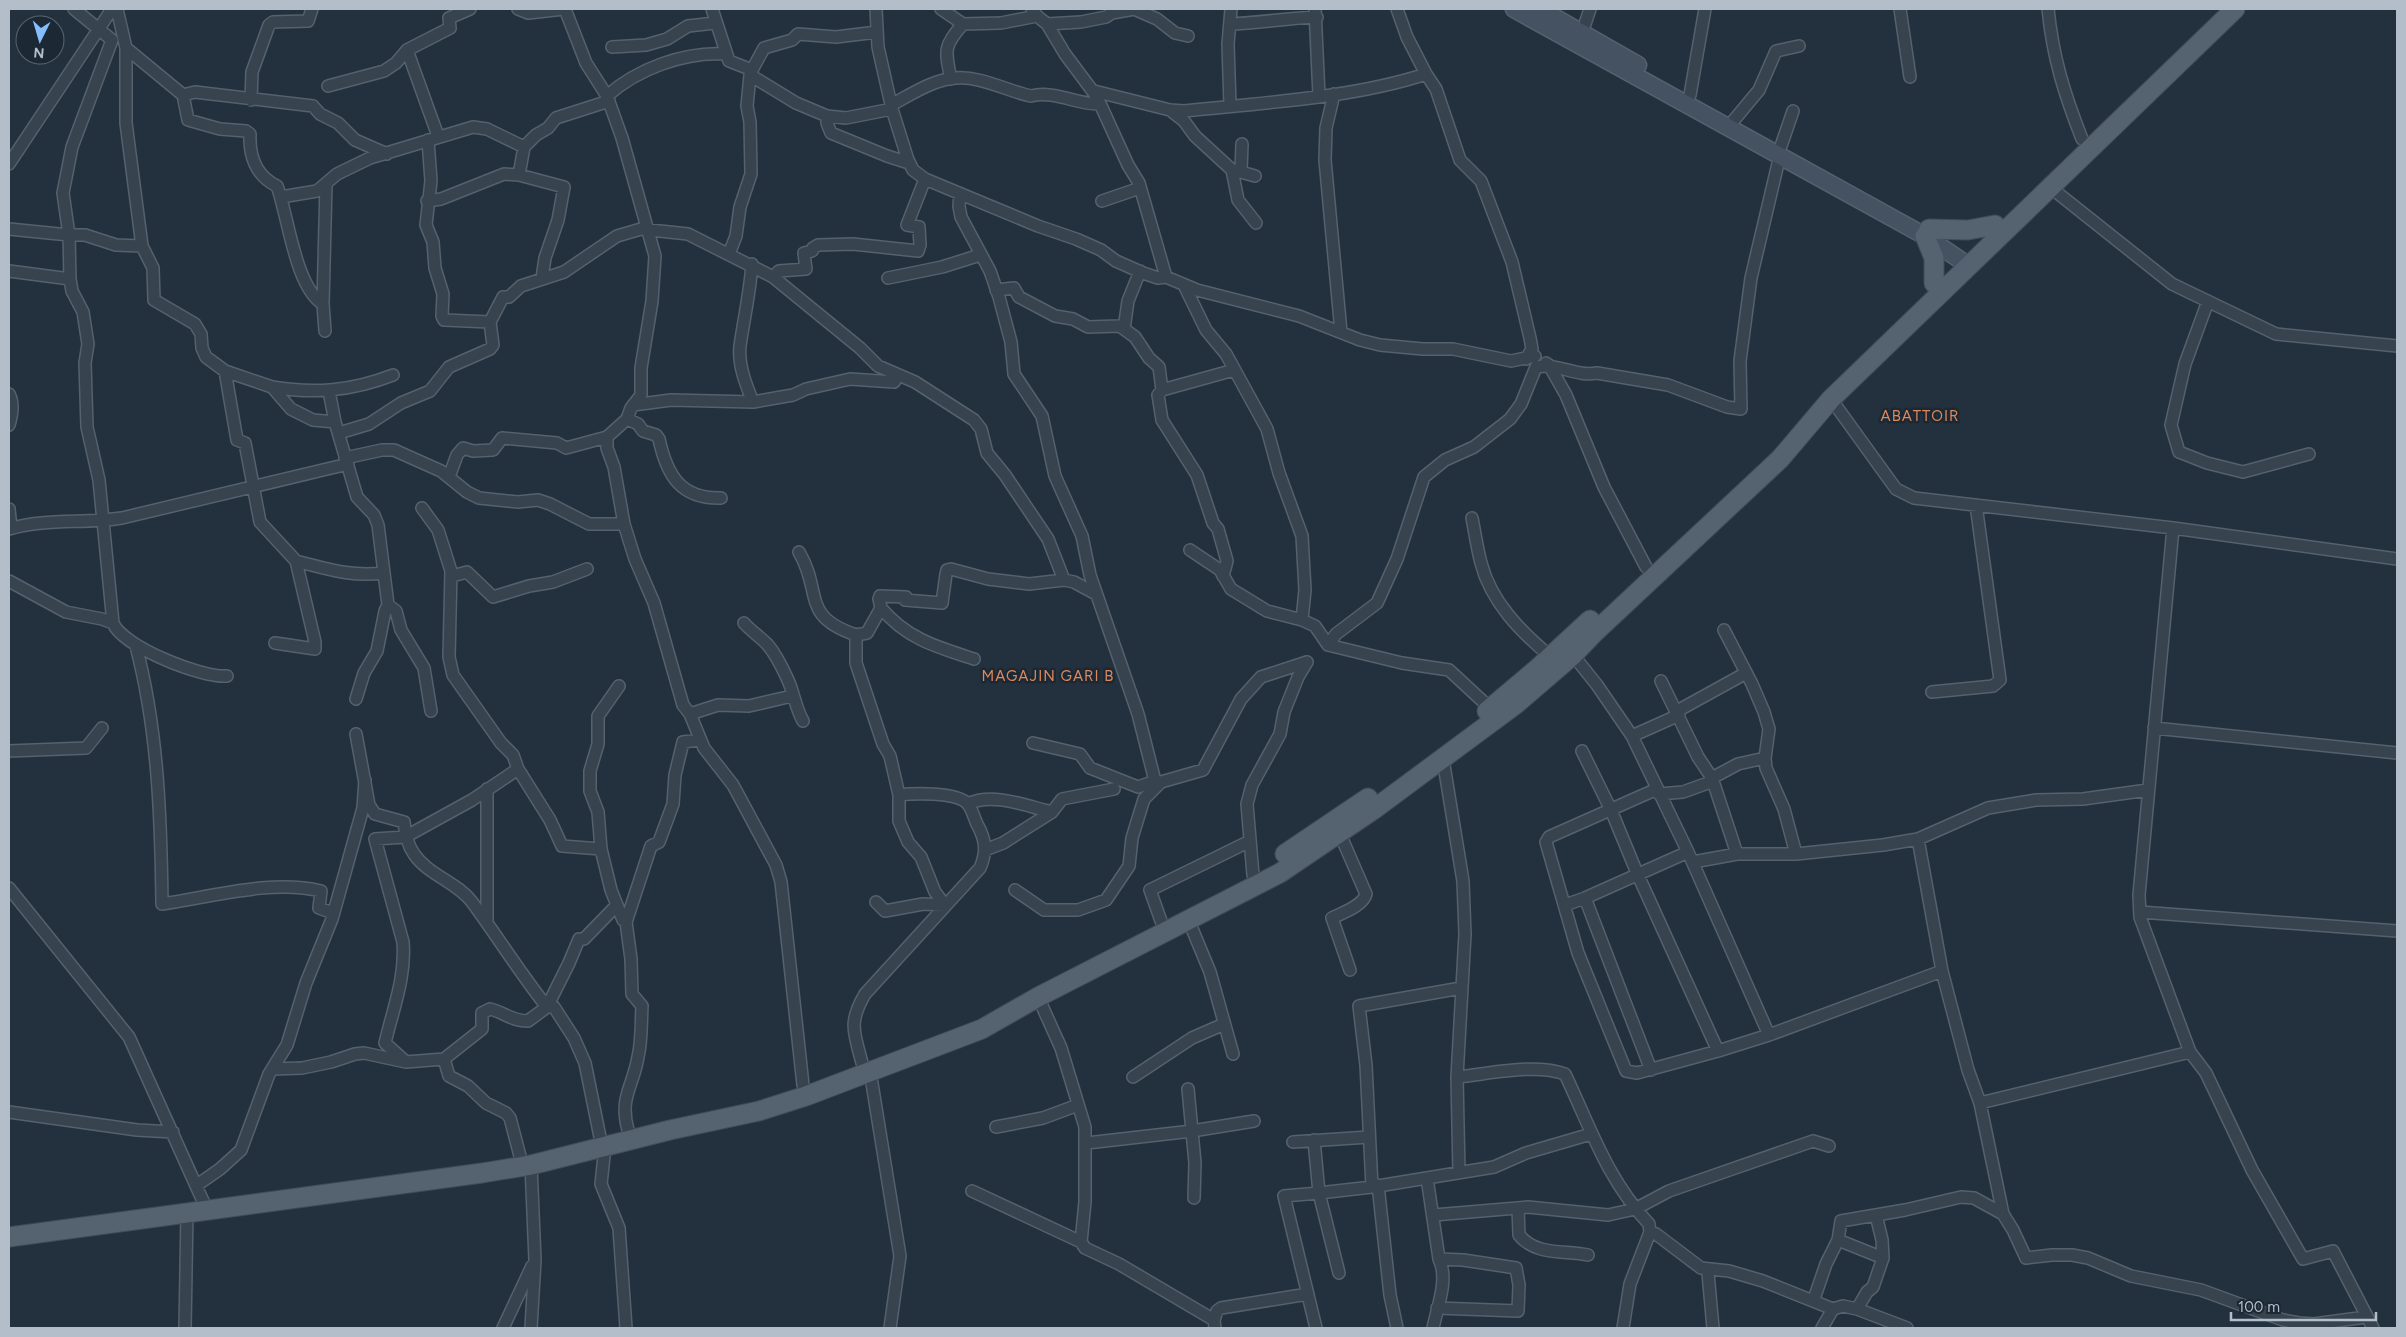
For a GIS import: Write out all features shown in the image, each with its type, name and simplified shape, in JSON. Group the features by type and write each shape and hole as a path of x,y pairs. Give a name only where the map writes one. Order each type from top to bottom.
{"main road":[{"path":"1514,9 1781,151 1927,232 1968,258"},
{"path":"1540,9 1734,120 1781,151"},
{"path":"9,1225 202,1198 526,1160 602,1142 759,1111 874,1064 982,1029 1038,997 1280,873 1340,834 1443,759 1516,704 1573,655 1780,458 1831,399 1968,258 1995,225 2217,9"},
{"path":"913,1050 1253,875 1439,750 1551,657 1772,450 1934,282 1968,258 2050,187 2235,9"},
{"path":"1927,232 1968,230 1995,225"},
{"path":"1927,232 1934,258 1934,282"},
{"path":"602,1142 628,1130 667,1119 757,1101 874,1064"},
{"path":"9,1238 186,1213 202,1198"}],"street":[{"path":"74,9 112,40 67,164 63,192 69,235 72,291 83,312 87,335 85,385 87,427 100,480 113,623 116,630 136,646 182,667 218,677 227,676"},
{"path":"9,164 112,9"},
{"path":"117,9 126,48 126,124 142,246 153,268 154,300 195,324 201,334 202,348 206,357 225,371 272,387 294,391 345,390 371,384 392,375"},
{"path":"251,100 252,72 269,25 273,22 308,21 312,9"},
{"path":"328,86 384,71 396,63 408,50 450,28 449,18 470,9"},
{"path":"449,477 457,455 463,448 473,451 493,450 502,438 557,443 566,448 606,436 627,419 641,395 645,333 654,279 655,256 622,138 608,99 586,63 564,9 528,14 518,9"},
{"path":"712,9 729,61 751,73 796,104 827,116 846,118 892,107 938,83 951,79 979,80 1032,96 1045,94 1100,104"},
{"path":"876,9 879,54 892,107 909,163 913,170 924,179 1038,226 1076,239 1101,250 1116,261 1158,278 1166,277 1184,286 1299,316 1380,345 1423,349 1453,349 1511,361 1531,355 1549,365 1588,375 1597,373 1668,385 1727,407 1741,408 1740,361 1751,278 1781,151 1793,111"},
{"path":"941,9 963,24 1001,23 1035,12 1047,24 1065,54 1094,91 1140,188 1166,277"},
{"path":"1047,24 1080,22 1134,9 1157,19 1175,34 1188,36"},
{"path":"1230,106 1231,9"},
{"path":"1397,9 1407,36 1426,74 1436,89 1460,160 1481,181 1497,220 1520,290 1531,355"},
{"path":"1582,33 1590,9"},
{"path":"1690,95 1705,9"},
{"path":"1900,9 1910,77"},
{"path":"2048,9 2055,58 2062,88 2082,139"},
{"path":"1230,24 1264,23 1316,13 1319,96"},
{"path":"612,46 646,45 667,39 688,26 715,23"},
{"path":"951,79 946,53 947,43 963,24"},
{"path":"729,254 736,236 740,207 751,174 751,129 747,106 751,73 764,48 792,40 798,34 844,37 877,32"},
{"path":"1734,120 1760,90 1776,51 1799,46"},
{"path":"126,48 183,95 188,120 220,130 249,132 251,158 270,183 276,186 281,197 288,232 298,261 307,283 317,300 323,304"},
{"path":"408,50 433,138 426,225 433,242 435,268 443,294 442,316 444,320 490,322"},
{"path":"519,175 524,147 536,135 548,128 556,118 608,99 627,79 657,66 699,56 726,54"},
{"path":"1094,91 1170,110 1230,106 1334,94 1408,80 1426,74"},
{"path":"183,95 194,92 313,106 320,114 338,123 355,140 387,154"},
{"path":"1334,94 1326,128 1325,160 1341,332"},
{"path":"1170,110 1184,121 1195,136 1237,170 1254,176"},
{"path":"827,116 827,124 831,133 909,163"},
{"path":"281,197 317,191 337,174 370,158 433,138 479,127 524,147"},
{"path":"1242,144 1237,170 1238,200 1256,223"},
{"path":"427,201 441,199 501,174 519,175 564,187 558,220 544,258 542,278"},
{"path":"773,277 779,271 806,269 804,253 812,251 818,245 853,244 918,251 920,245 919,227 907,225 924,179"},
{"path":"325,331 323,304 326,184"},
{"path":"2050,187 2172,284 2276,334 2397,346"},
{"path":"1102,201 1140,188"},
{"path":"960,194 959,206 961,217 990,271 996,290 1011,342 1014,374 1042,416 1055,476 1082,536 1086,559 1096,594 1138,714 1158,781"},
{"path":"9,228 85,235 116,245 142,246"},
{"path":"272,387 291,409 313,420 337,427 369,424 402,403 430,391 449,367 490,349 493,345 490,322 502,297 509,297 521,286 564,272 616,236 641,229 688,234 752,264 773,277 860,348 878,366 915,382 941,401 961,412 981,429 988,453 1048,539 1064,580"},
{"path":"888,278 942,267 980,255"},
{"path":"752,264 748,305 740,347 743,378 753,402"},
{"path":"9,271 70,279"},
{"path":"1124,329 1128,301 1140,271"},
{"path":"1184,286 1206,330 1226,354 1262,415 1268,429 1279,473 1302,536 1305,590 1302,620"},
{"path":"996,290 1014,288 1020,297 1054,316 1073,318 1088,326 1119,326 1124,329 1139,341 1150,358 1159,367 1162,390"},
{"path":"2208,301 2185,364 2171,425 2179,452 2207,463 2243,472 2308,454"},
{"path":"1549,365 1566,396 1604,487 1646,567"},
{"path":"1328,645 1336,634 1377,603 1397,559 1424,477 1445,460 1474,447 1510,419 1522,404 1536,367 1549,365"},
{"path":"1223,576 1227,561 1218,529 1213,523 1206,506 1197,475 1162,420 1158,394 1162,390 1234,370"},
{"path":"225,371 237,440 245,443 260,522 272,537 296,560 320,568 360,575 384,572"},
{"path":"633,406 671,400 753,402 793,395 806,389 850,380 894,382 898,376"},
{"path":"329,391 357,497 374,515 378,525 388,605 377,650 364,673 356,699"},
{"path":"9,394 12,399 12,409 9,425"},
{"path":"1831,399 1896,489 1914,498 2173,528 2397,559"},
{"path":"627,419 638,424 643,431 656,435 669,470 680,488 695,495 721,498"},
{"path":"606,436 607,448 616,476 624,524 635,559 654,603 683,705 690,714 704,748 733,785 776,865 781,882 803,1085"},
{"path":"9,509 10,529 32,524 103,521 149,512 382,450 394,450 442,471 467,492 479,498 518,502 538,500 589,524 624,524"},
{"path":"1932,692 1993,686 2000,680 1976,505"},
{"path":"422,508 438,530 452,576 449,664 453,675 502,743 513,755 518,769 550,820 562,846 602,849"},
{"path":"1472,518 1481,564 1498,602 1524,634 1551,657"},
{"path":"2173,528 2148,790 2139,895 2140,912 2150,945 2190,1052 2206,1073 2252,1170 2304,1259 2333,1251 2373,1328"},
{"path":"1190,550 1209,562 1223,576 1230,589 1267,611 1302,620 1315,626 1320,636 1328,645 1402,663 1449,670 1490,708"},
{"path":"799,552 821,616 832,625 856,635 866,633 881,608"},
{"path":"275,644 315,649 296,560"},
{"path":"974,659 924,642 905,632 881,608 880,596 906,597 905,600 922,603 942,603 947,570 951,568 988,579 1029,584 1064,580 1074,582 1096,594"},
{"path":"452,576 467,572 493,597 529,586 553,582 587,569"},
{"path":"9,581 66,612 102,618 113,623"},
{"path":"388,605 396,611 401,630 424,668 431,711"},
{"path":"744,622 751,631 767,644 775,657 788,680 796,709 803,721"},
{"path":"1724,630 1759,698 1769,729 1765,758 1766,768 1784,809 1796,854"},
{"path":"856,635 856,663 883,744 890,756 899,795 899,821 908,842 921,857 935,892 945,905"},
{"path":"136,646 142,668 154,735 162,853 162,904 248,891 304,887 321,890 319,908 333,913"},
{"path":"1573,655 1597,685 1632,736 1690,857 1769,1035"},
{"path":"1033,743 1080,754 1090,768 1138,787 1203,770 1241,699 1261,677 1307,662 1298,677 1284,712 1280,734 1252,785 1247,804 1253,875"},
{"path":"1679,715 1679,710 1746,673"},
{"path":"1661,680 1698,757 1712,778 1737,854"},
{"path":"619,686 598,716 598,744 590,771 590,791 598,812 602,849 617,905 622,920 626,922"},
{"path":"690,714 718,705 749,706 792,696"},
{"path":"1632,736 1679,715"},
{"path":"9,751 86,748 102,728"},
{"path":"2154,728 2397,753"},
{"path":"356,734 369,805 375,814 404,822 405,837 414,855 431,871 472,902 478,913 487,920 524,978 546,1008"},
{"path":"628,1130 623,1114 625,1097 638,1058 642,1006 632,994 631,958 626,922 651,846 659,842 673,804 675,774 683,742 700,740"},
{"path":"1582,751 1612,810 1637,873 1718,1052"},
{"path":"1765,758 1738,764 1712,778 1708,783 1683,792 1658,792 1549,837 1546,842 1578,952 1626,1071 1637,1073 1718,1052 1942,971"},
{"path":"1443,759 1462,881 1465,934 1457,1077 1459,1173"},
{"path":"406,1062 385,1044 395,999 400,988 404,958 403,942 376,839 405,837 472,800 518,769"},
{"path":"202,1198 220,1169 241,1150 251,1118 272,1069 287,1045 306,983 333,913 363,808 365,780"},
{"path":"1015,890 1044,910 1078,910 1106,900 1129,866 1132,838 1144,800 1158,781"},
{"path":"985,850 1003,843 1052,812 1062,799 1114,788"},
{"path":"487,789 487,920"},
{"path":"1565,905 1585,898 1637,873 1690,857 1737,854 1796,854 1918,840 1988,808 2036,800 2083,800 2148,790"},
{"path":"890,1328 900,1256 874,1064 854,1032 854,1014 865,994 980,868 985,850 984,836 968,804 958,798 926,794 899,795"},
{"path":"968,804 979,799 992,798 1052,812"},
{"path":"1340,834 1366,894 1364,900 1332,918 1350,970"},
{"path":"1918,840 1942,971 1968,1070 1980,1103 2003,1214 2026,1258 2052,1254 2088,1258 2131,1276 2201,1290 2283,1320 2299,1323 2314,1324 2366,1316"},
{"path":"1161,921 1150,890 1250,841"},
{"path":"9,888 129,1037 202,1198"},
{"path":"1585,898 1651,1070"},
{"path":"876,902 885,911 923,904 945,905"},
{"path":"272,1069 302,1068 364,1053 406,1062 444,1059 482,1029 482,1013 490,1009 498,1011 505,1017 528,1021 546,1008 570,963 579,939 584,938 617,905"},
{"path":"2140,912 2397,931"},
{"path":"1188,919 1210,972 1234,1054"},
{"path":"1397,1328 1390,1295 1369,1138 1366,1065 1359,1006 1461,988"},
{"path":"1038,997 1061,1048 1086,1127 1085,1202 1081,1242"},
{"path":"546,1008 554,1008 574,1038 585,1063 602,1142 602,1184 619,1228 626,1328"},
{"path":"1133,1077 1192,1038 1224,1024"},
{"path":"1980,1103 2190,1052"},
{"path":"444,1059 449,1076 468,1086 486,1103 506,1113 510,1118 526,1160 534,1260 531,1328"},
{"path":"1457,1077 1539,1069 1555,1070 1565,1074 1591,1134 1614,1179 1649,1224 1650,1232 1630,1284 1622,1328"},
{"path":"1188,1089 1195,1163 1194,1198"},
{"path":"996,1127 1043,1118 1078,1105"},
{"path":"9,1112 137,1130 173,1132"},
{"path":"1087,1143 1192,1131 1254,1121"},
{"path":"1316,1328 1283,1198 1286,1195 1375,1186 1494,1167 1526,1153 1591,1134"},
{"path":"1293,1142 1369,1138"},
{"path":"1314,1140 1319,1193 1339,1273"},
{"path":"1434,1215 1518,1208 1608,1215 1635,1208 1669,1192 1813,1141 1829,1146"},
{"path":"1428,1178 1439,1259 1443,1267 1433,1328"},
{"path":"972,1191 1081,1242 1085,1248 1119,1264 1214,1324 1217,1311 1221,1308 1308,1294"},
{"path":"1814,1299 1826,1264 1838,1240 1841,1221 1961,1197 1974,1198 2003,1214"},
{"path":"1518,1208 1519,1235 1529,1246 1541,1250 1588,1255"},
{"path":"185,1328 186,1213"},
{"path":"1857,1309 1867,1292 1874,1287 1883,1258 1882,1240 1876,1215"},
{"path":"1650,1232 1656,1234 1701,1268 1729,1271 1763,1281 1814,1299 1833,1309"},
{"path":"1838,1240 1883,1258"},
{"path":"1437,1308 1518,1311 1519,1284 1516,1268 1463,1260 1439,1259"},
{"path":"502,1328 534,1260"},
{"path":"1712,1269 1708,1273 1713,1328"},
{"path":"1822,1328 1833,1309 1843,1306 1857,1309 1907,1328"}],"district":[{"name":"ABATTOIR","path":"1920,416"},
{"name":"MAGAJIN GARI B","path":"1048,676"}]}
